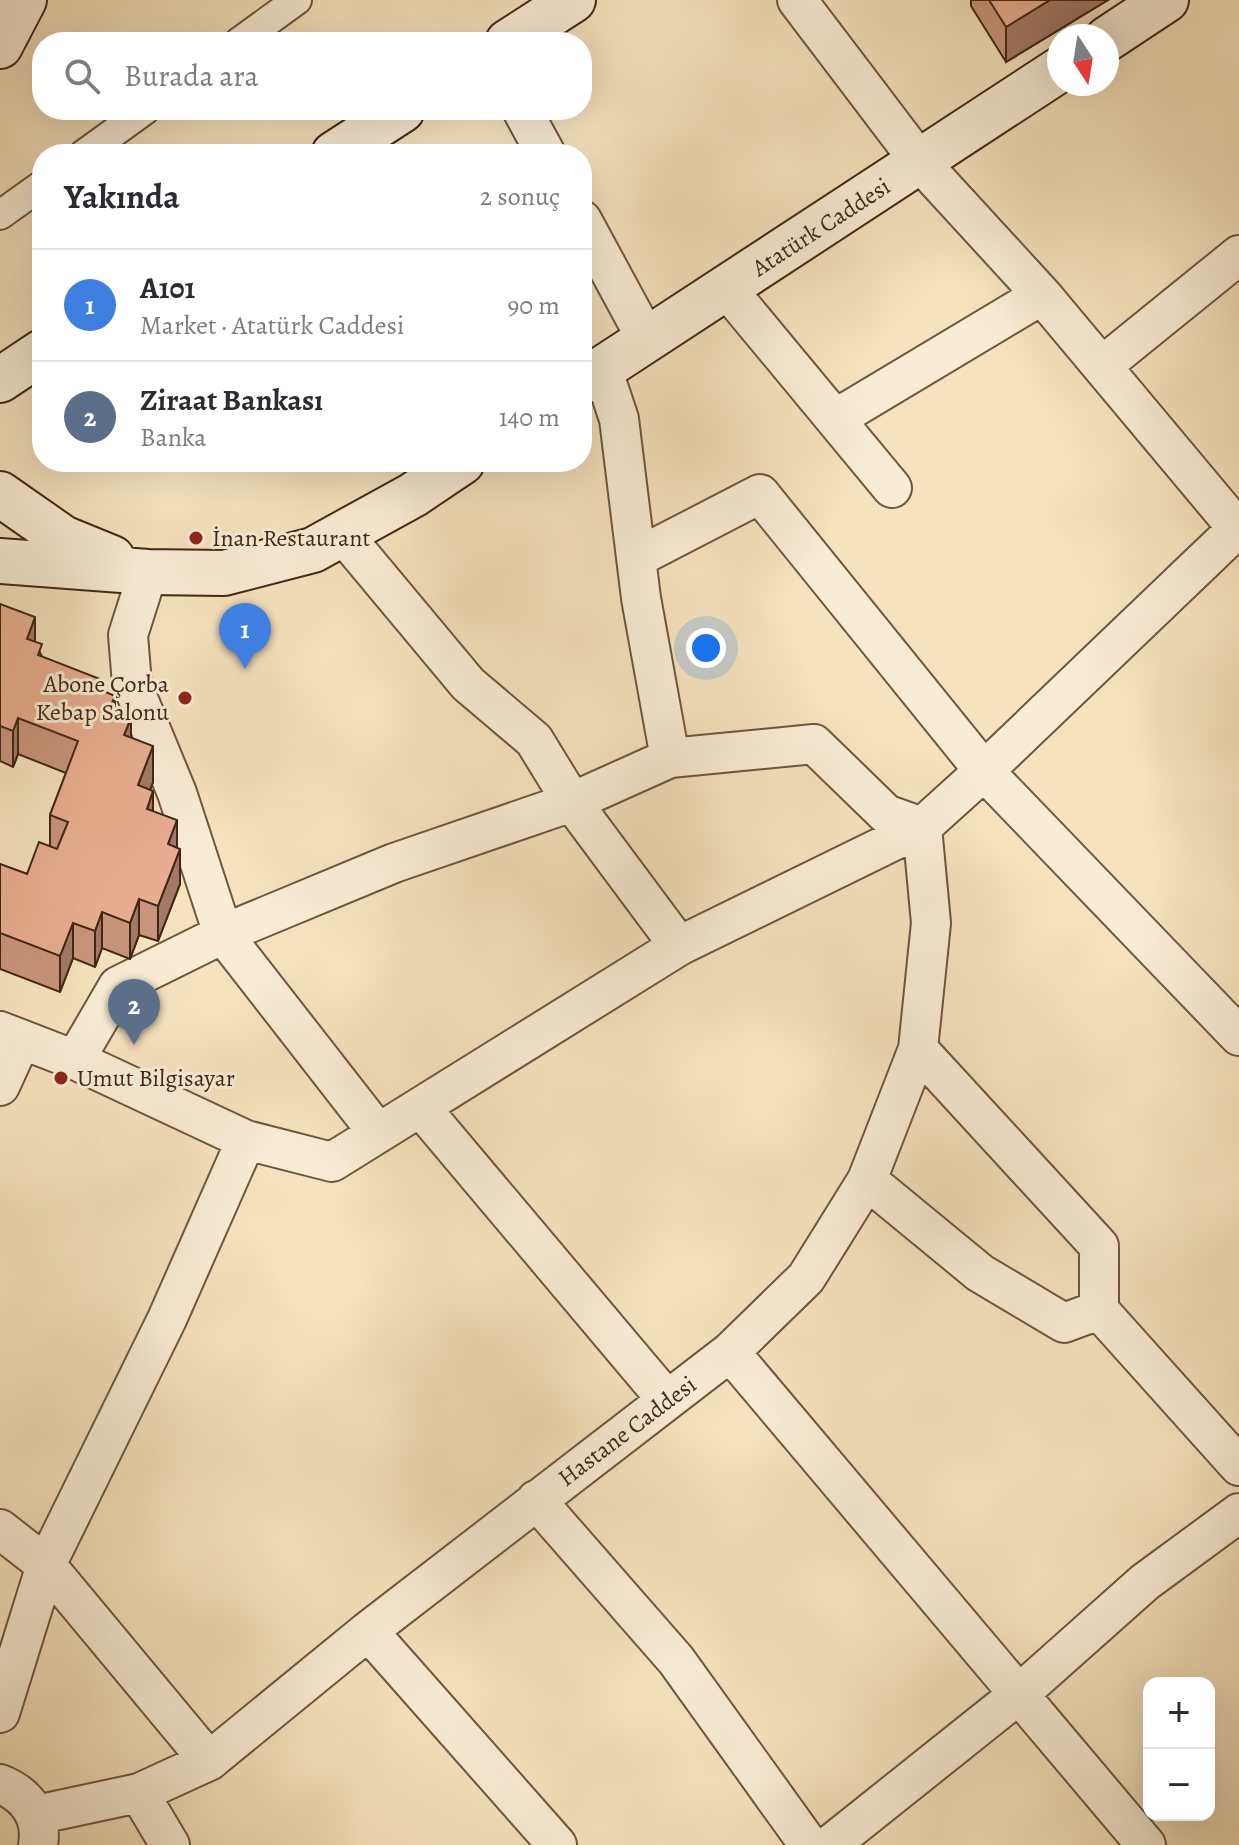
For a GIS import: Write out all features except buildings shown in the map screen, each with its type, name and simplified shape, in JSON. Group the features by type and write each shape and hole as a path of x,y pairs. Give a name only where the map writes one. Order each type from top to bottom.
{"main road":[{"path":"0,46 24,0"},
{"path":"523,32 573,0"},
{"path":"1119,31 1166,0"},
{"name":"Atatürk Caddesi","path":"592,375 1047,78"},
{"path":"349,144 387,120"},
{"path":"0,380 32,359"},
{"path":"0,561 148,572 224,573 313,550 413,495 447,472"},
{"path":"0,494 63,538 148,572"}],"street":[{"path":"253,32 297,0"},
{"path":"0,1086 11,1035 75,1060 246,1140 332,1162 679,946 922,827 1238,528 1042,295 920,162 811,4"},
{"path":"98,144 131,120"},
{"path":"527,120 541,144"},
{"path":"0,215 32,192"},
{"path":"592,238 647,340"},
{"path":"1102,366 1239,255"},
{"path":"727,289 892,488"},
{"path":"835,419 1042,295"},
{"path":"592,375 619,419 636,558 670,758"},
{"path":"636,558 760,494 984,771 1233,1018"},
{"path":"342,533 468,684 534,740 572,802 679,946"},
{"path":"148,572 128,635 132,684 177,793 223,934 378,1133"},
{"path":"75,1060 118,986 223,934 394,863 572,802 670,758 814,744 886,814 922,827"},
{"name":"Hastane Caddesi","path":"37,1830 139,1793 209,1761 368,1631 730,1352 806,1278 867,1180 918,1049 931,923 922,827"},
{"path":"918,1049 1099,1246 1099,1310 1239,1466"},
{"path":"421,1108 667,1400"},
{"path":"0,1713 46,1565 167,1319 246,1140"},
{"path":"867,1180 980,1273 1064,1323 1099,1310"},
{"path":"730,1352 1146,1845"},
{"path":"536,1500 676,1660 809,1845"},
{"path":"830,1845 1018,1695 1145,1582 1239,1513"},
{"path":"0,1529 46,1565 209,1761"},
{"path":"368,1631 557,1845"},
{"path":"0,1784 23,1796 37,1830"},
{"path":"139,1793 170,1845"}],"place":[{"name":"İnan Restaurant","path":"196,538"},
{"name":"A101","path":"245,669"},
{"name":"Abone Çorba Kebap Salonu","path":"185,698"},
{"name":"Ziraat Bankası","path":"134,1045"},
{"name":"Umut Bilgisayar","path":"61,1078"}]}
